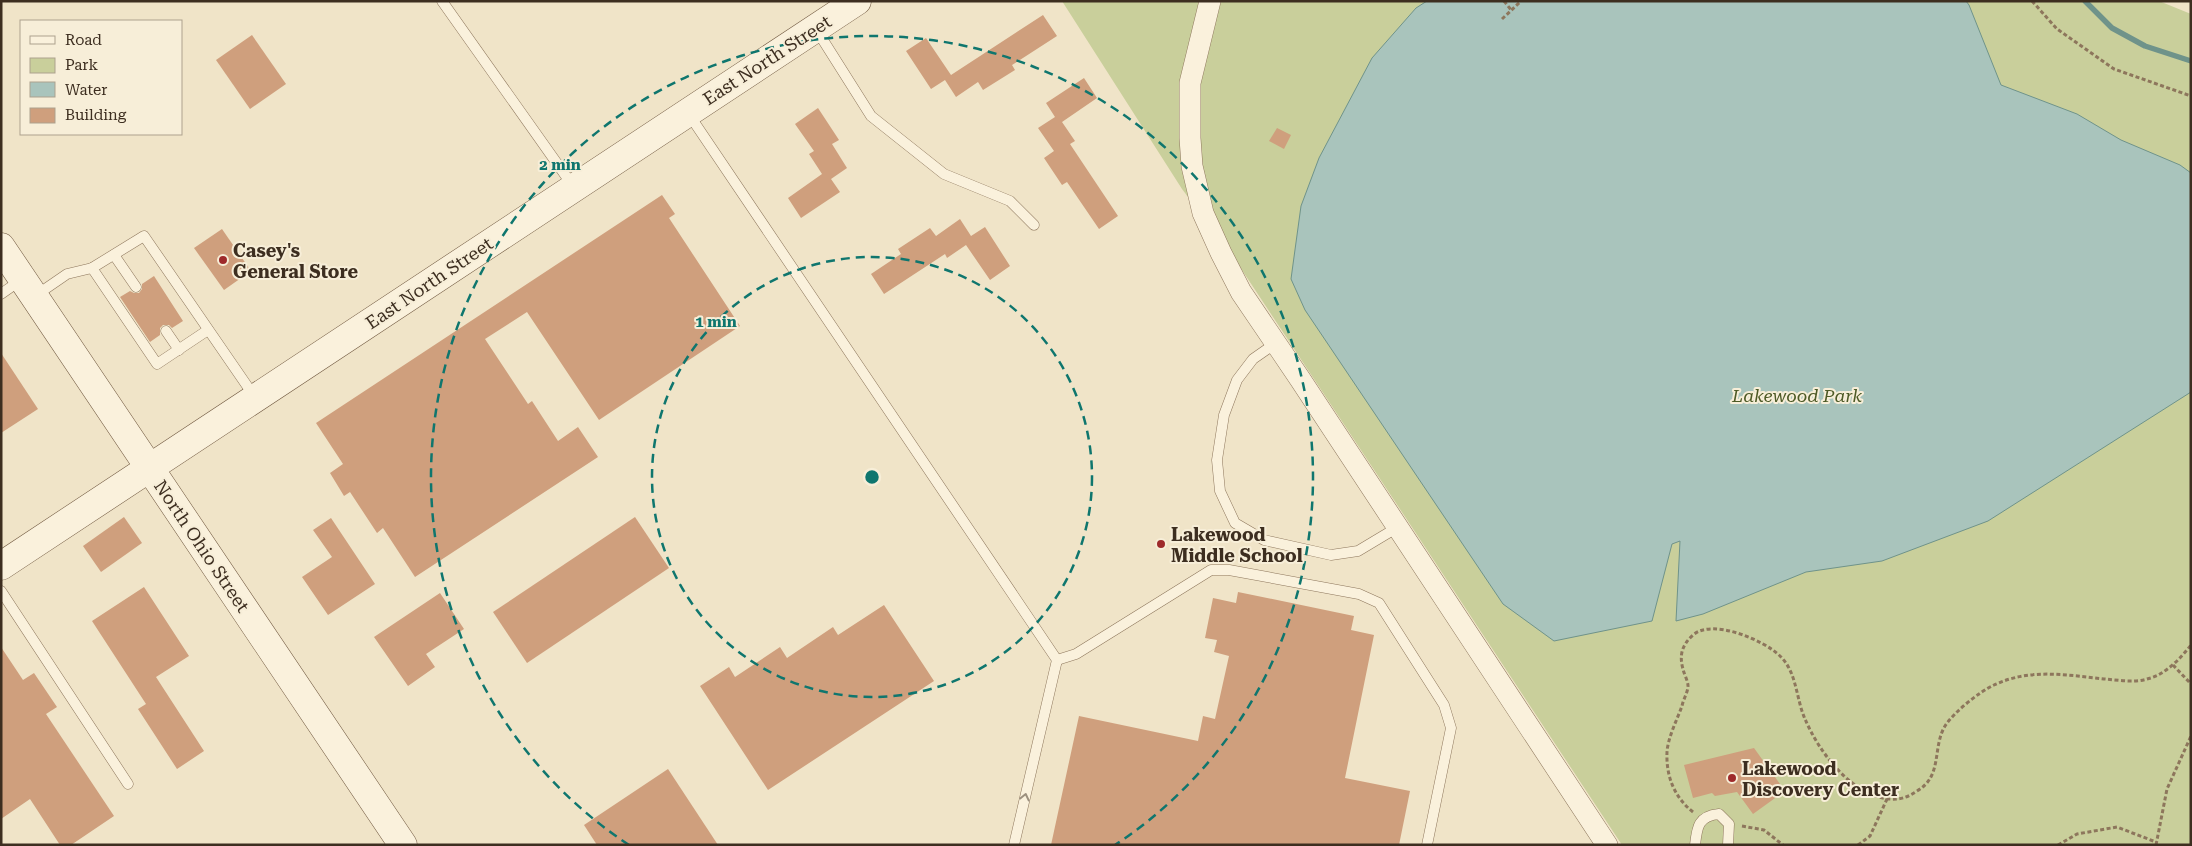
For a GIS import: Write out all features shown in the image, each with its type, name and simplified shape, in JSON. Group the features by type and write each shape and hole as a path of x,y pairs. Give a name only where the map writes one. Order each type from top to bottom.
{"street":[{"name":"East North Street","path":"1,566 857,1"},
{"path":"1210,1 1190,83 1192,166 1203,213 1221,253 1241,292 1607,845"},
{"name":"North Ohio Street","path":"1,247 20,290 150,467 403,845"}],"lane":[{"path":"442,1 574,187"},
{"path":"816,28 871,116 944,174 1010,201 1034,226"},
{"path":"687,113 1057,660 1014,845"},
{"path":"20,290 67,274 92,268 144,236 256,398"},
{"path":"114,255 136,287"},
{"path":"92,268 157,364 208,330"},
{"path":"166,331 179,350"},
{"path":"1276,343 1252,359 1237,380 1224,415 1217,460 1220,491 1235,523 1264,540 1331,555 1358,551 1398,527"},
{"path":"1057,660 1076,654 1211,570 1229,570 1359,594 1379,603 1444,705 1451,728 1427,845"},
{"path":"1,591 128,784"},
{"path":"1695,845 1698,826 1708,815 1718,814 1729,824 1728,845"}],"path":[{"path":"1504,1 1512,10"},
{"path":"2032,1 2057,29 2114,69 2191,96"},
{"path":"1502,19 1520,2"},
{"path":"1703,820 1684,805 1672,788 1667,751 1688,686 1680,660 1684,643 1697,631 1724,628 1754,639 1780,656 1792,674 1805,719 1818,742 1839,771 1861,789 1888,799 1905,799 1923,788 1935,772 1944,728 1959,711 1993,686 2018,676 2050,673 2121,681 2148,679 2173,665 2191,645"},
{"path":"2173,665 2191,684"},
{"path":"2058,845 2078,834 2117,827 2156,843 2167,789 2191,736"},
{"path":"1858,845 1870,836 1888,799"},
{"path":"1729,824 1764,830 1783,845"}],"green space":[{"name":"Lakewood Park","path":"1062,1 2159,1 2191,14 2191,845 1622,845 1236,261 1182,189"}],"water":[{"name":"Lakewood Park","path":"1427,1 1966,1 2001,85 2077,114 2121,140 2180,165 2191,173 2191,392 1988,521 1882,561 1806,572 1703,614 1676,621 1680,541 1672,544 1652,621 1554,641 1503,604 1305,310 1291,279 1301,206 1319,158 1372,58 1416,8"}],"building":[{"path":"1043,15 1057,36 1012,65 1015,70 983,90 978,82 956,97 945,80 931,89 906,51 926,38 951,75"},
{"path":"252,35 286,84 250,109 216,60"},
{"path":"1084,78 1097,98 1062,122 1075,141 1070,144 1118,216 1099,229 1067,182 1062,185 1044,158 1054,151 1038,128 1055,117 1046,103"},
{"path":"818,108 839,140 832,144 847,168 831,179 840,192 801,218 788,198 822,174 809,154 814,151 795,124"},
{"path":"1277,128 1291,135 1284,149 1269,141"},
{"path":"662,195 675,214 669,218 740,326 599,420 527,312 485,339 528,404 532,401 558,441 578,427 598,457 415,577 383,528 377,533 350,492 344,496 330,473 343,464 316,423"},
{"path":"960,219 971,236 985,227 1010,266 990,280 966,245 947,258 945,254 884,294 871,274 901,254 898,249 930,228 936,236"},
{"name":"Casey's General Store","path":"222,229 251,271 224,290 194,248"},
{"path":"154,276 183,321 172,328 169,325 163,325 160,328 160,335 150,342 120,297 130,291 139,293 142,289 142,284"},
{"path":"1,353 38,409 1,433"},
{"path":"124,517 142,543 101,572 83,546"},
{"path":"635,517 669,568 527,663 493,612"},
{"path":"331,518 375,584 328,615 302,577 332,557 313,530"},
{"path":"144,587 189,656 156,677 204,751 177,769 138,709 146,704 92,621"},
{"path":"1238,592 1354,616 1351,630 1374,635 1345,778 1410,791 1399,845 1051,845 1079,716 1198,741 1203,716 1215,719 1229,656 1214,652 1217,640 1205,638 1213,598 1236,603"},
{"path":"440,593 464,629 426,654 435,667 408,686 374,637"},
{"path":"884,605 934,681 768,790 700,686 729,667 735,677 780,647 787,658 833,627 838,635"},
{"path":"1,647 23,680 34,673 57,707 46,714 114,816 71,845 60,845 30,799 1,819"},
{"name":"Lakewood Discovery Center","path":"1754,748 1785,791 1753,814 1737,792 1715,796 1712,793 1693,798 1684,765"},
{"path":"668,769 718,845 597,845 584,825"}],"waterway":[{"path":"2085,1 2112,28 2145,46 2191,61"}],"place":[{"name":"Casey's General Store","path":"223,260"},
{"name":"Lakewood Middle School","path":"1161,544"},
{"name":"Lakewood Discovery Center","path":"1732,778"}]}
